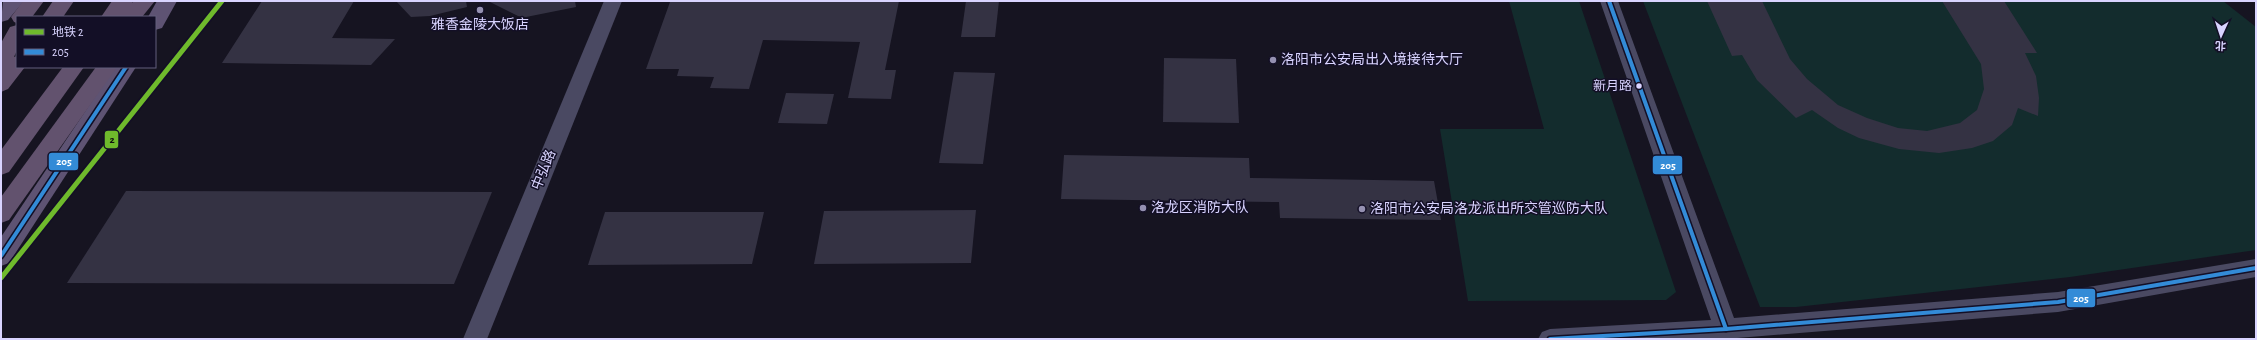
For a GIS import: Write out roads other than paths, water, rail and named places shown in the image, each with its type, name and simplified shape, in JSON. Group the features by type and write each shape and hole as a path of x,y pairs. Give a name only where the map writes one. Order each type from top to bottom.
{"highway":[{"path":"22,16 34,1"},
{"path":"26,16 34,1"},
{"path":"53,16 64,1"},
{"path":"112,16 123,1"},
{"path":"131,16 145,1"},
{"path":"144,16 154,1"},
{"path":"1,42 16,23"},
{"path":"1,61 16,34"},
{"path":"1,84 16,64"},
{"path":"7,158 73,68"},
{"path":"7,158 85,68"},
{"path":"1,214 106,68"}],"main road":[{"path":"1,15 14,1"},
{"path":"156,21 167,1"},
{"path":"1,256 125,68"}],"street":[{"name":"中弘路","path":"475,339 613,1"},
{"path":"1609,1 1726,329"},
{"path":"1550,339 1726,329 2058,302 2256,268"}],"metro line":[{"name":"2","path":"1,278 222,1"}],"place":[{"name":"雅香金陵大饭店","path":"480,10"},
{"name":"洛阳市公安局出入境接待大厅","path":"1273,60"},
{"name":"新月路","path":"1639,86"},
{"name":"洛龙区消防大队","path":"1143,208"},
{"name":"洛阳市公安局洛龙派出所交管巡防大队","path":"1362,209"}]}
